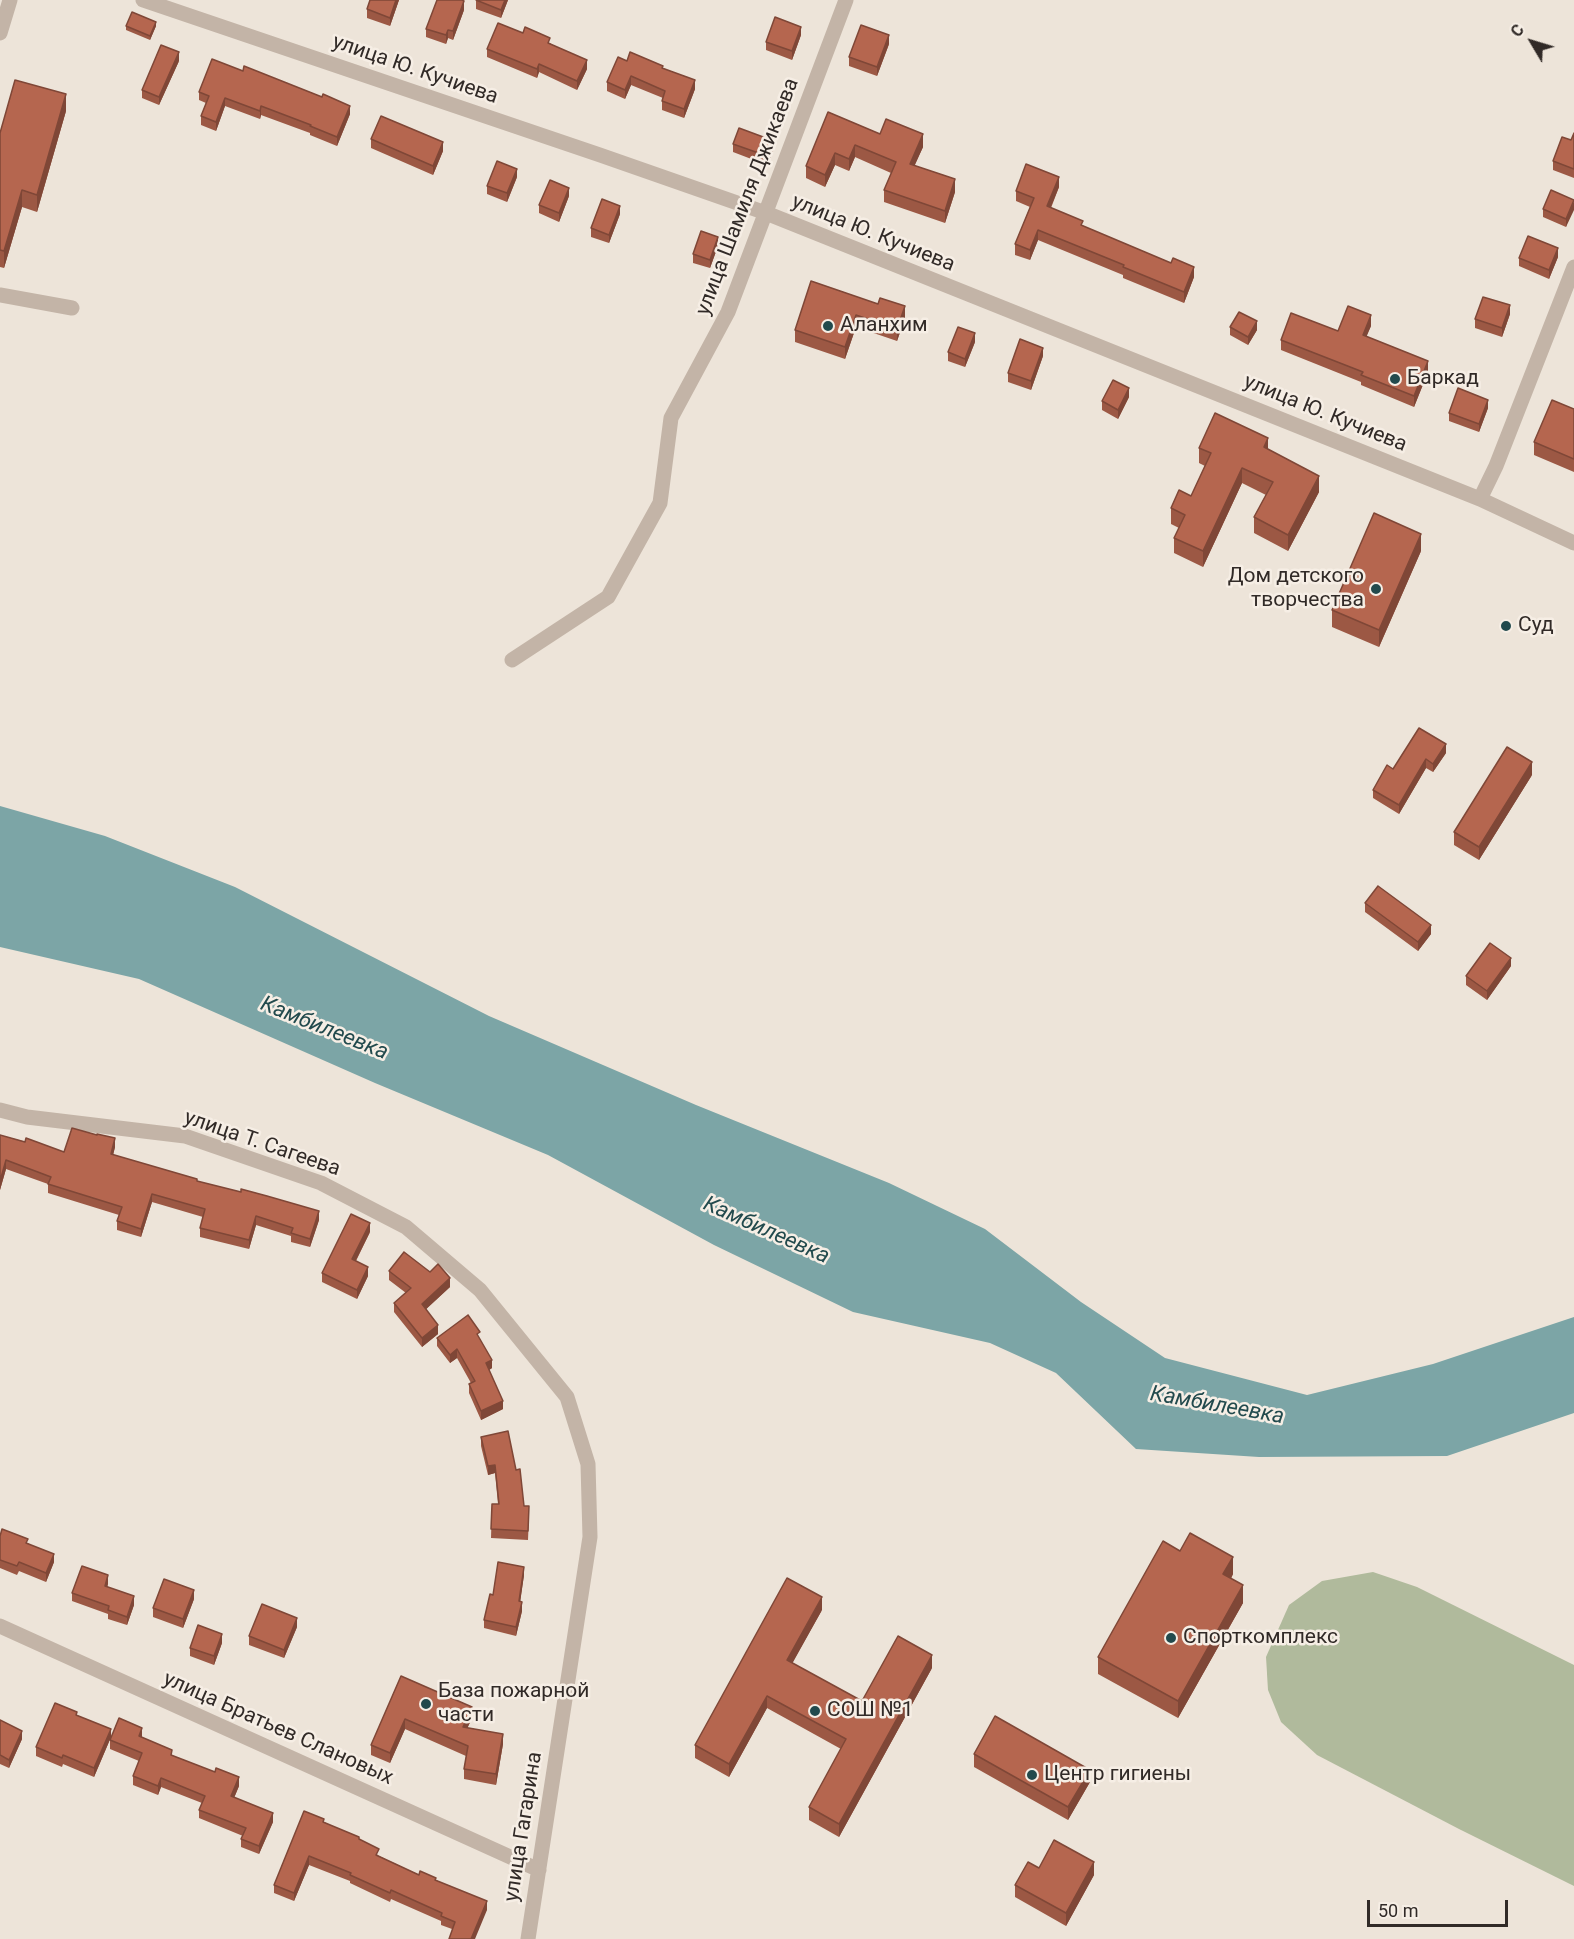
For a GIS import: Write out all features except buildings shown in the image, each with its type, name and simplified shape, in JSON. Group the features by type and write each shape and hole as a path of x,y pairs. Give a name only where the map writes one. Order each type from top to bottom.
{"street":[{"path":"0,33 10,0"},
{"name":"улица Ю. Кучиева","path":"143,0 766,213 1480,499 1574,543"},
{"name":"улица Шамиля Джикаева","path":"512,660 608,597 660,503 671,418 728,312 846,0"},
{"path":"1480,499 1496,466 1574,267"},
{"path":"0,296 72,308"},
{"name":"улица Т. Сагеева","path":"0,1110 27,1117 185,1136 321,1183 406,1227 480,1290"},
{"name":"улица Гагарина","path":"480,1290 567,1397 588,1464 590,1537 528,1939"},
{"name":"улица Братьев Слановых","path":"0,1626 539,1870"}],"green space":[{"path":"1373,1572 1417,1587 1574,1665 1574,1886 1317,1755 1281,1722 1268,1690 1266,1657 1289,1605 1322,1581"}],"water":[{"name":"Камбилеевка","path":"0,806 105,836 235,887 489,1016 696,1105 889,1183 985,1229 1081,1302 1165,1358 1307,1395 1433,1364 1574,1317 1574,1413 1447,1456 1259,1457 1136,1449 1056,1373 990,1343 853,1312 714,1245 548,1155 375,1083 139,979 0,947"}],"place":[{"name":"Аланхим","path":"828,326"},
{"name":"Баркад","path":"1395,379"},
{"name":"Дом детского творчества","path":"1376,589"},
{"name":"Суд","path":"1506,626"},
{"name":"Спорткомплекс","path":"1171,1638"},
{"name":"База пожарной части","path":"426,1704"},
{"name":"СОШ №1","path":"815,1711"},
{"name":"Центр гигиены","path":"1032,1775"}]}
